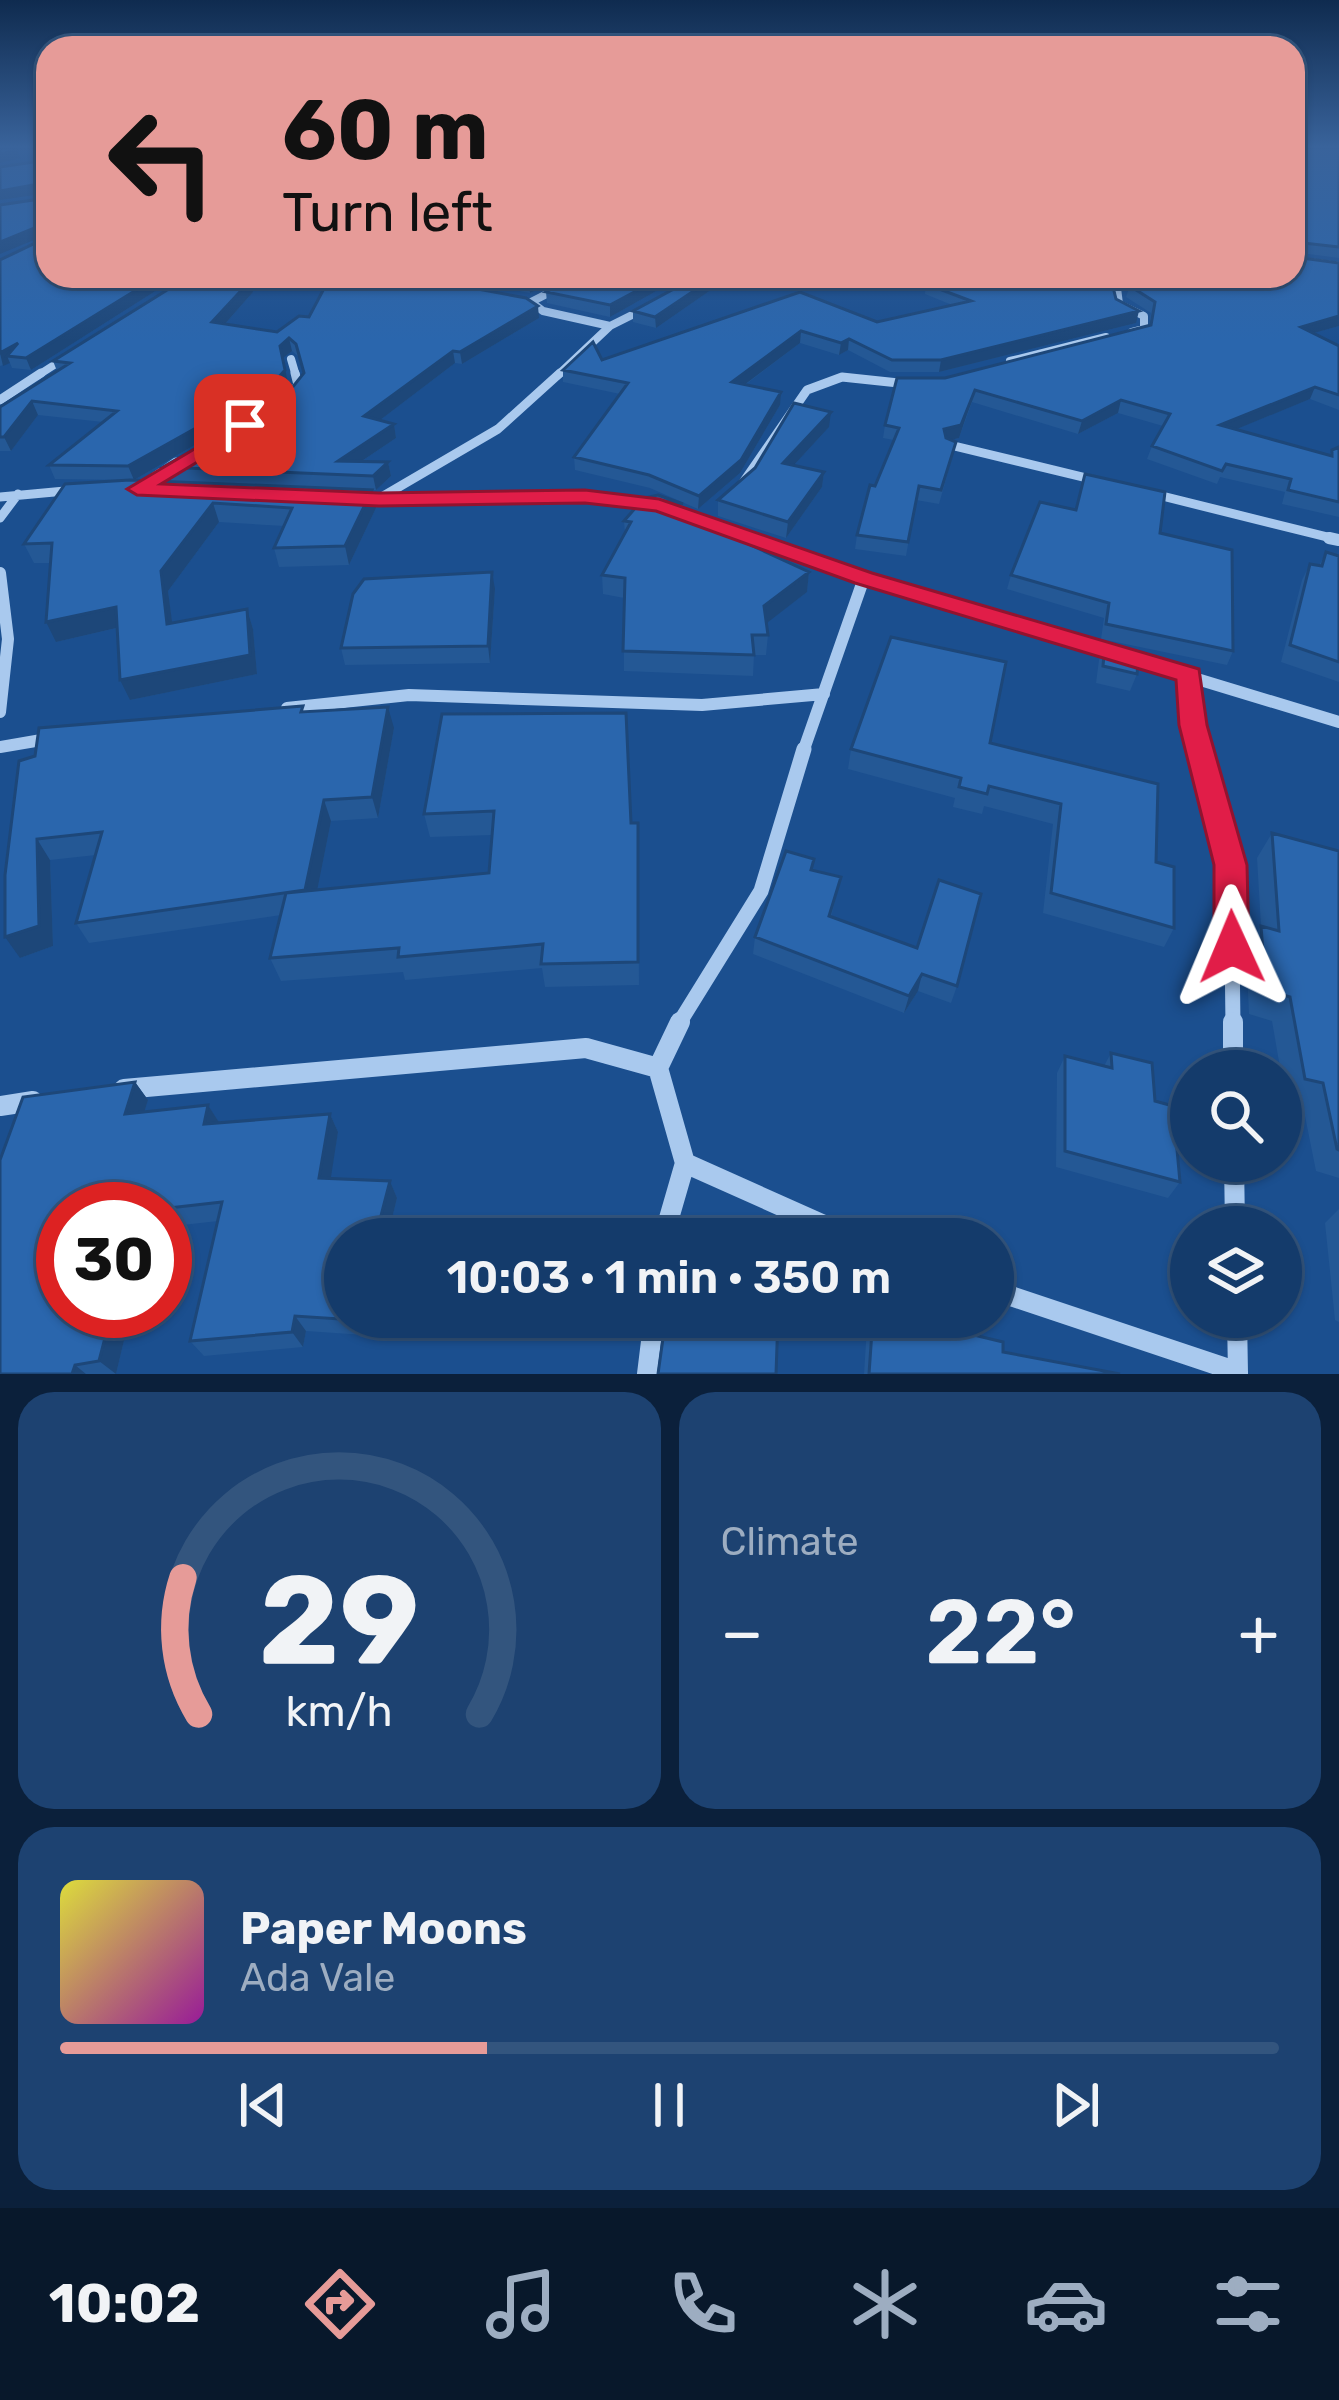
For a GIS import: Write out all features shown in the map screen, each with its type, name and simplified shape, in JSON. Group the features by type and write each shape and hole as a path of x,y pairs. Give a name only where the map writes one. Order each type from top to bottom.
{"street":[{"path":"1305,262 1339,266"},
{"path":"168,295 177,288"},
{"path":"230,289 244,288"},
{"path":"531,302 558,288"},
{"path":"993,366 1144,329 1144,316 1119,304 1118,288 1135,290"},
{"path":"515,299 543,311 610,326"},
{"path":"379,499 498,428 558,380 610,326 654,304"},
{"path":"0,400 74,352"},
{"path":"280,406 298,385 291,358"},
{"path":"736,490 783,414 825,381 844,377 888,385 926,383"},
{"path":"950,445 1104,482"},
{"path":"137,489 196,451"},
{"path":"1126,488 1339,540"},
{"path":"116,489 159,490"},
{"path":"0,497 94,490"},
{"path":"0,518 18,494"},
{"path":"335,497 603,498 659,505 864,578 1339,722"},
{"path":"700,520 712,510"},
{"path":"0,573 8,639 0,712"},
{"path":"669,1218 685,1163 658,1067 675,1028 761,891 780,818 864,578"},
{"path":"1189,675 1193,725 1231,865 1233,1050"},
{"path":"270,710 409,695 702,705 824,694"},
{"path":"0,747 69,735"},
{"path":"110,1090 586,1048 658,1067"},
{"path":"0,1106 44,1100"},
{"path":"685,1163 808,1218"},
{"path":"1014,1297 1238,1373 1237,1338"},
{"path":"647,1374 651,1338"}],"building":[{"path":"0,212 36,212 36,227 0,242"},
{"path":"1305,212 1339,212 1339,247 1305,243"},
{"path":"36,243 36,288 140,288 26,358 7,356 18,343 0,353 0,260"},
{"path":"1305,258 1339,263 1339,316 1301,327 1339,346 1339,395 1315,387 1220,425 1332,456 1332,450 1339,447 1339,502 1288,490 1291,479 1226,464 1222,471 1152,446 1170,414 1121,400 1082,421 975,390 961,425 944,429 946,438 956,442 941,490 919,486 908,542 857,535 870,485 875,486 899,428 885,425 897,378 945,378 1151,325 1155,302 1133,288 1305,288"},
{"path":"170,288 244,288 212,322 277,332 299,316 309,317 324,288 472,288 526,298 538,306 460,352 453,351 364,416 394,424 338,461 388,462 373,476 163,467 283,399 304,373 296,344 289,338 280,346 285,370 271,386 128,466 49,465 117,411 32,401 0,437 0,407 70,363 53,361"},
{"path":"554,288 642,288 610,305 546,292"},
{"path":"676,288 698,288 655,317 633,311"},
{"path":"937,288 1113,288 1116,299 1139,311 941,360 892,360 849,339 841,343 801,331 732,382 781,392 741,460 699,496 649,475 574,457 628,383 563,370 593,342 602,360 800,292 877,322 971,301"},
{"path":"794,403 831,412 783,463 824,472 788,522 718,500 755,468"},
{"path":"1085,474 1165,492 1160,533 1232,550 1233,651 1106,624 1109,603 1011,575 1040,502 1076,510"},
{"path":"130,480 372,490 345,546 274,548 292,508 213,503 161,571 167,624 247,609 250,655 120,680 116,607 46,622 52,543 24,544 65,484"},
{"path":"658,495 683,504 651,499 809,572 764,606 768,635 752,635 754,655 623,651 625,578 602,575 631,522 624,521 644,498"},
{"path":"1326,552 1339,556 1339,662 1290,645 1310,564 1322,566"},
{"path":"492,572 488,646 341,648 353,594 364,579"},
{"path":"891,637 1006,662 990,743 1158,784 1156,862 1174,867 1174,928 1051,893 1061,804 989,786 987,794 959,787 961,778 851,749"},
{"path":"1105,643 1139,653 1137,674 1103,666"},
{"path":"303,706 301,712 388,707 372,797 324,800 305,890 76,923 102,832 37,839 39,926 5,937 5,875 19,761 35,756 39,728"},
{"path":"626,713 631,823 638,823 638,962 541,964 543,944 398,957 399,948 270,958 286,893 489,873 494,811 424,814 442,714"},
{"path":"1272,833 1339,851 1339,1150 1323,1083 1305,1079 1290,997 1266,990 1261,926 1279,931"},
{"path":"786,851 814,859 811,870 841,877 829,916 917,948 939,880 981,894 957,986 922,974 909,996 755,937"},
{"path":"1111,1053 1152,1063 1155,1101 1170,1105 1170,1179 1065,1151 1065,1056 1112,1068"},
{"path":"135,1082 125,1114 208,1105 204,1124 330,1114 319,1178 390,1181 380,1218 324,1218 324,1318 295,1316 292,1332 190,1341 222,1202 192,1205 192,1182 36,1182 36,1338 105,1338 99,1361 75,1365 72,1374 0,1374 0,1160 23,1097"},
{"path":"663,1338 777,1338 776,1374 658,1374"},
{"path":"872,1338 986,1338 1003,1342 1003,1352 1120,1374 869,1374"}],"route":[{"path":"245,425 137,489 379,499 585,497 659,505 864,578 1189,675 1193,725 1231,865 1232,947"}]}
